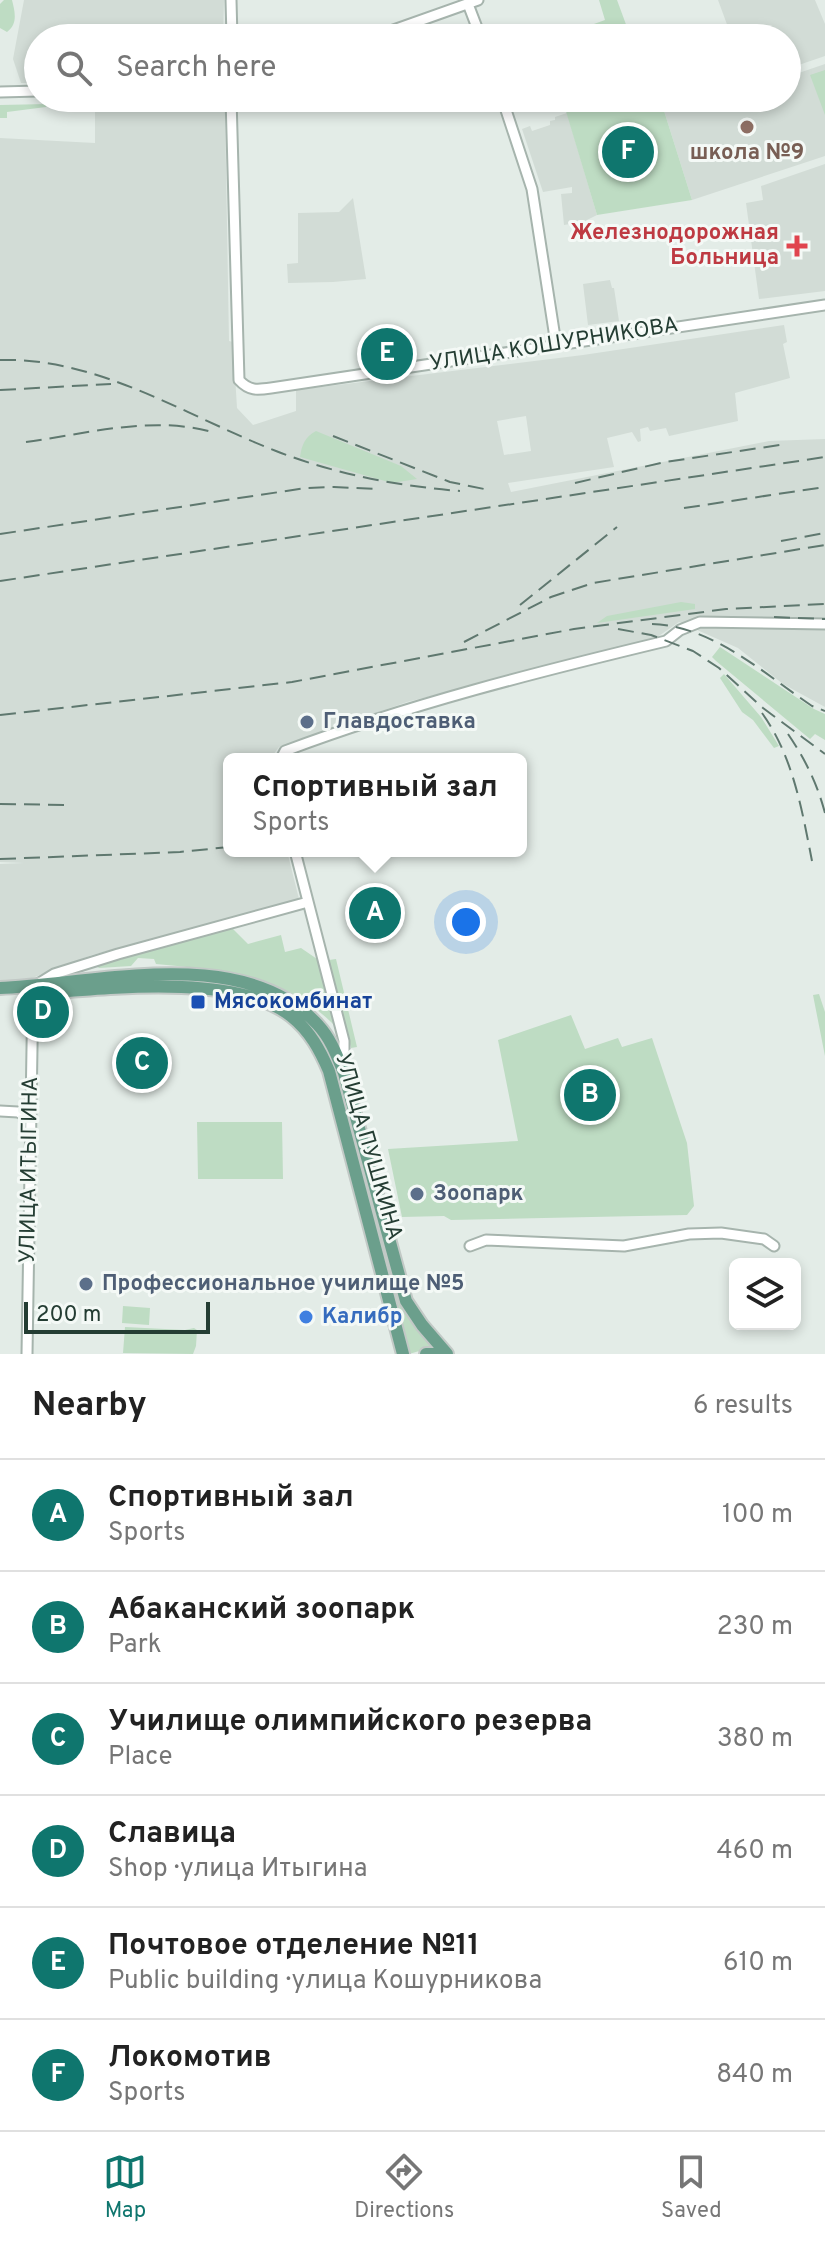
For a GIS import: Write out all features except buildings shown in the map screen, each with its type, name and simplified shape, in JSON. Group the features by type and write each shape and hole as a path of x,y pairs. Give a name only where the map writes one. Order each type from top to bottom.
{"main road":[{"name":"УЛИЦА ПУШКИНА","path":"0,995 91,978 175,976 234,980 266,988 297,1005 333,1045 344,1073 406,1301 445,1354"},
{"name":"УЛИЦА ПУШКИНА","path":"0,988 210,989 267,1001 291,1016 312,1037 329,1071 400,1354"},
{"path":"426,1354 445,1354"}],"street":[{"path":"231,0 232,24"},
{"path":"411,24 473,2 478,24"},
{"path":"0,92 24,91"},
{"name":"УЛИЦА КОШУРНИКОВА","path":"231,112 239,380 245,387 255,390 271,388 825,305"},
{"path":"507,112 533,193 556,344"},
{"path":"284,753 342,730 480,687 666,641 680,630 700,622 825,624"},
{"path":"297,857 344,1041 344,1073"},
{"path":"32,990 54,974 308,902"},
{"name":"УЛИЦА ИТЫГИНА","path":"27,1354 32,990"},
{"path":"0,1111 18,1112 30,1119"},
{"path":"470,1246 486,1240 624,1246 689,1234 721,1233 764,1239 774,1246"}],"shaded area":[{"path":"24,0 224,0 223,24 24,24 24,83 21,83 13,59"},
{"path":"718,0 815,0 825,24 825,56 801,64 801,24 727,24"},
{"name":"школа №9","path":"825,64 825,156 692,200 664,112 801,112 801,72"},
{"path":"95,112 225,112 229,341 233,342 237,408 253,425 296,411 296,390 583,355 784,325 787,342 783,344 790,378 735,393 738,421 669,436 666,428 640,429 641,441 638,442 632,432 607,438 614,467 508,483 511,492 769,441 825,439 825,707 783,684 738,648 679,622 650,642 407,702 279,747 274,753 223,753 223,857 288,857 299,899 92,955 19,983 0,983 0,864 24,863 0,862 0,138 95,143","holes":["526,416 531,451 504,455 497,421"]},
{"path":"567,113 597,215 583,222 564,225 561,194 572,193 572,187 543,192 522,129 530,126 532,131 550,125 555,117"},
{"name":"Железнодорожная Больница","path":"825,164 825,291 759,299 746,203 763,200 761,186"},
{"path":"353,198 366,279 288,283 287,264 298,263 298,213 339,212"},
{"path":"610,280 619,321 588,325 583,284"}],"green space":[{"path":"4,0 12,0 15,13 13,25 7,32 0,28 0,4"},
{"path":"599,0 617,0 626,24 594,24 605,20"},
{"path":"825,70 825,115 810,75"},
{"path":"24,104 24,110 7,112 7,118 0,118 0,105"},
{"path":"566,112 664,112 692,200 597,215"},
{"path":"316,431 401,466 417,479 392,483 300,457 305,441"},
{"path":"681,602 695,604 695,609 597,623 607,616"},
{"path":"720,647 825,714 825,740 815,734 810,739 716,661 712,657"},
{"path":"724,674 761,717 779,746 774,748 753,720 742,712 720,678"},
{"path":"231,927 248,944 281,935 285,952 301,948 320,961 338,1029 297,997 254,978 156,964 154,959 138,958 131,966 96,966"},
{"path":"336,959 357,1047 351,1048 329,960"},
{"path":"819,994 825,1012 825,1056 813,995"},
{"path":"571,1015 585,1049 618,1038 622,1047 652,1038 687,1143 694,1206 687,1215 451,1220 444,1216 402,1217 388,1149 518,1141 498,1040"},
{"path":"197,1122 282,1122 283,1179 198,1179"},
{"path":"363,1175 397,1294 412,1323 433,1347 409,1354"},
{"path":"123,1306 150,1308 149,1325 122,1323"},
{"path":"125,1327 194,1328 197,1330 196,1346 193,1354 123,1353"}],"railway":[{"path":"0,360 72,368 107,378 276,451 321,466 390,482 460,491"},
{"path":"0,390 111,384"},
{"path":"26,442 143,426 166,425 212,432"},
{"path":"333,436 450,482 489,490"},
{"path":"575,483 665,462 780,445"},
{"path":"0,581 825,457"},
{"path":"684,508 825,487"},
{"path":"0,534 306,488 377,489"},
{"path":"520,605 617,527"},
{"path":"781,541 825,533"},
{"path":"464,642 551,597 593,583 825,545"},
{"path":"0,715 292,682 574,629 726,609 825,604"},
{"path":"774,617 825,619"},
{"path":"652,624 696,633 717,642 812,706 825,711"},
{"path":"618,629 651,635 693,651 719,668 763,708 825,754"},
{"path":"762,713 789,765 812,861"},
{"path":"788,734 810,772 825,813"},
{"path":"0,804 65,805"},
{"path":"0,859 223,848"}],"place":[{"name":"школа №9","path":"747,127"},
{"name":"Локомотив","path":"628,152"},
{"name":"Железнодорожная Больница","path":"797,246"},
{"name":"Почтовое отделение №11","path":"387,354"},
{"name":"Главдоставка","path":"307,722"},
{"name":"Спортивный зал","path":"375,913"},
{"name":"Мясокомбинат","path":"198,1002"},
{"name":"Славица","path":"43,1012"},
{"name":"Училище олимпийского резерва","path":"142,1063"},
{"name":"Абаканский зоопарк","path":"590,1095"},
{"name":"Зоопарк","path":"417,1194"},
{"name":"Профессиональное училище №5","path":"86,1284"},
{"name":"Калибр","path":"306,1317"}]}
